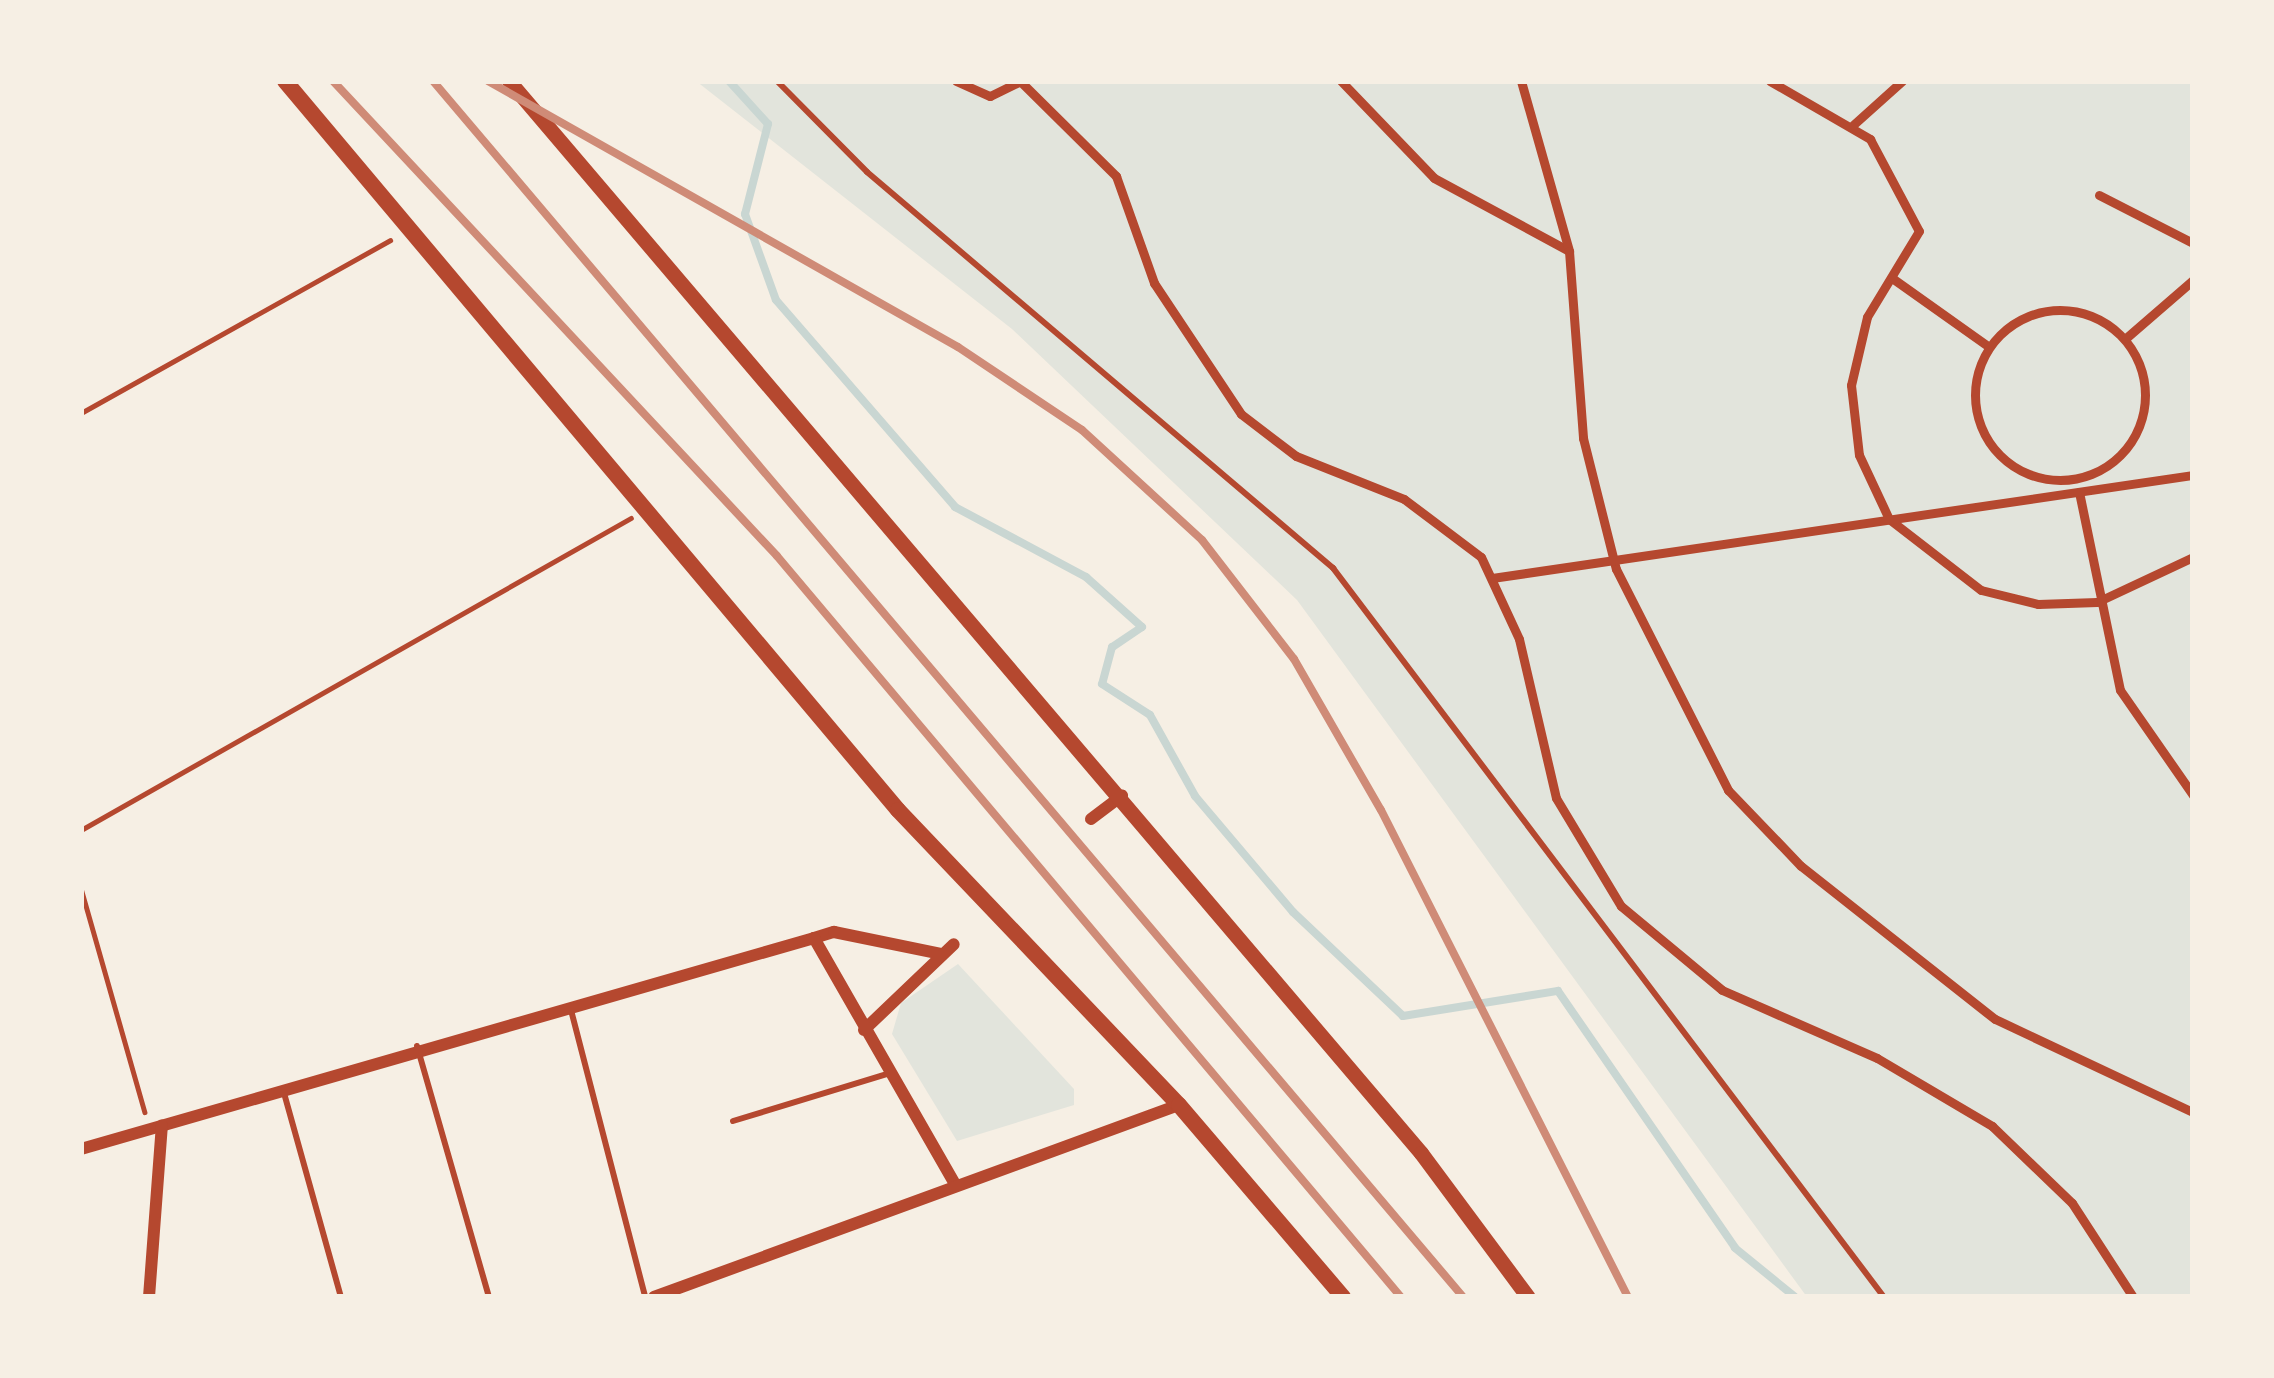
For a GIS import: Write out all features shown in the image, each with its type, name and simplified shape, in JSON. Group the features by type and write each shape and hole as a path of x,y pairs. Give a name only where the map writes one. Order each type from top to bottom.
{"main road":[{"path":"285,81 898,810 1179,1105 1343,1297"}],"street":[{"path":"509,81 1121,796 1528,1297"},
{"path":"956,81 990,96 1021,81 1116,176 1154,283 1241,414 1295,456 1444,525 1492,578 1519,639 1556,798 1621,906 1722,990 1877,1058 1992,1126 2072,1203 2133,1297"},
{"path":"1341,81 1434,178 1569,251"},
{"path":"1521,81 1569,251 1583,437 1614,561 1728,790 1801,866 1995,1019 2193,1112"},
{"path":"1770,81 1852,124 1908,195 1919,231 1867,316 1851,385 1859,455 1889,519 1981,590 2097,602 2193,557"},
{"path":"1852,124 1902,81"},
{"path":"2099,195 2193,244"},
{"path":"1892,278 1988,347"},
{"path":"2126,338 2193,280"},
{"path":"2043,311 2086,315 2126,338 2146,389 2131,444 2085,477 2058,481 2031,476 1988,442 1974,389 1988,347 2043,311"},
{"path":"1492,578 2193,475"},
{"path":"2079,492 2097,602 2135,727 2193,795"},
{"path":"1091,819 1121,796"},
{"path":"81,1148 417,1046 834,932 941,954"},
{"path":"814,938 954,1182"},
{"path":"864,1030 954,944"},
{"path":"654,1297 954,1182 1179,1105"},
{"path":"149,1297 156,1127"}],"lane":[{"path":"777,81 867,172 1333,568 1883,1297"},
{"path":"569,1004 645,1297"},
{"path":"417,1046 489,1297"},
{"path":"733,1121 890,1073"},
{"path":"282,1088 341,1297"}],"path":[{"path":"81,413 406,230"},
{"path":"81,830 646,509"},
{"path":"81,888 156,1127"}],"shaded area":[{"path":"696,81 2193,81 2193,1297 1807,1297 1297,600 1012,329"},
{"path":"958,964 1074,1089 1074,1105 957,1141 892,1034 901,1003"}],"waterway":[{"path":"729,81 768,124 745,214 776,300 955,507 1086,577 1142,627 1112,647 1102,684 1150,715 1195,796 1293,912 1403,1016 1558,991 1735,1248 1795,1297"}],"railway":[{"path":"333,81 777,556 1401,1297"},
{"path":"433,81 1463,1297"},
{"path":"488,81 958,347 1082,430 1202,540 1294,659 1381,810 1628,1297"}]}
